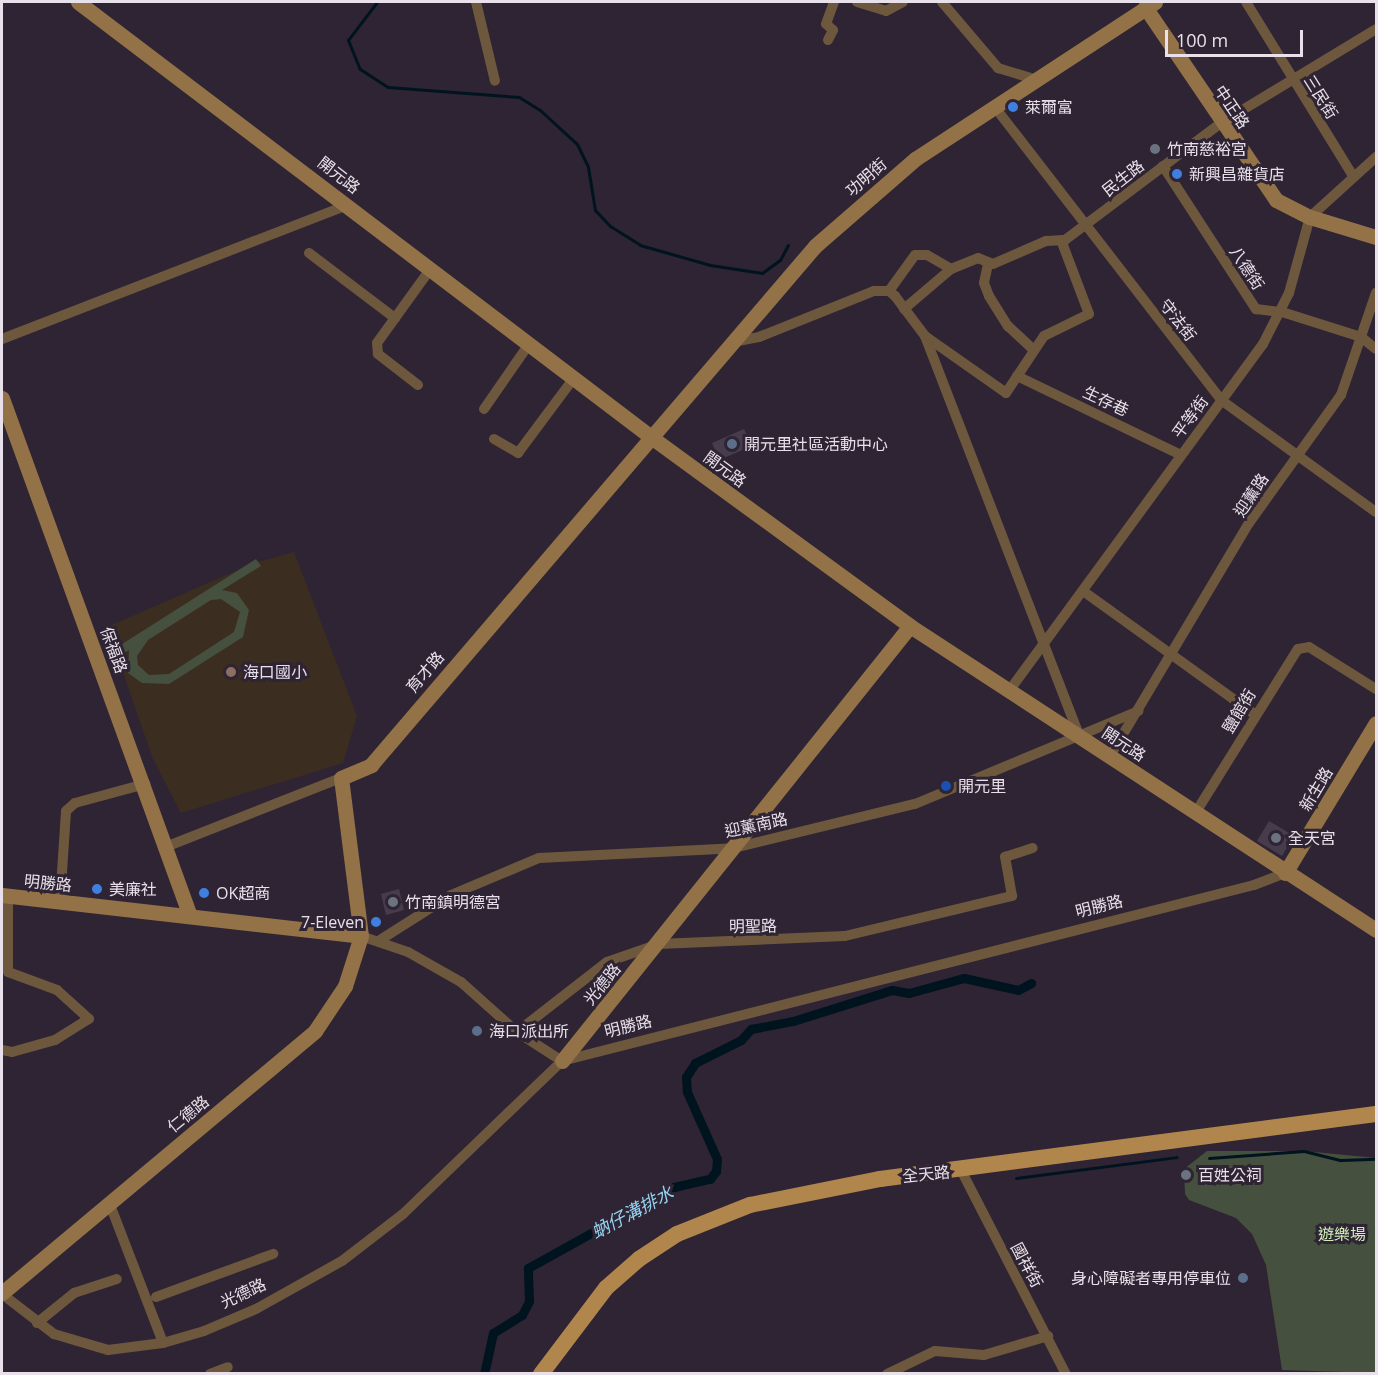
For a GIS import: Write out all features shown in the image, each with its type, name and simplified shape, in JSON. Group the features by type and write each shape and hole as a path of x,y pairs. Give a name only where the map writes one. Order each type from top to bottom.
{"main road":[{"name":"全天路","path":"541,1374 606,1288 677,1234 750,1205 880,1179 1377,1114"}],"street":[{"name":"開元路","path":"78,2 651,437 910,626 1196,812 1285,873 1377,930"},
{"path":"476,2 495,81"},
{"path":"828,40 833,30 826,24 834,2"},
{"path":"857,2 886,11 903,2"},
{"path":"942,2 998,68 1033,79"},
{"name":"三民街","path":"1246,2 1353,176"},
{"name":"功明街","path":"651,437 733,342 845,219 915,159 1147,3"},
{"name":"中正路","path":"1147,3 1221,123 1276,200 1310,217 1377,237"},
{"name":"民生路","path":"951,269 978,258 988,264 1046,241 1061,240 1086,226 1221,123 1377,29"},
{"name":"守法街","path":"994,106 1221,400 1376,510"},
{"name":"平等街","path":"1009,691 1046,644 1282,312 1310,217 1353,176 1377,157"},
{"name":"八德街","path":"1163,166 1256,309 1282,312 1361,337 1377,349"},
{"path":"2,339 348,205"},
{"path":"733,342 759,337 874,291 888,291 926,336 1006,393 1032,348 1044,336 1089,314 1061,240"},
{"path":"309,253 395,318"},
{"path":"888,291 915,255 927,255 951,269 904,309"},
{"path":"988,264 984,283 989,296 1008,326 1032,348"},
{"path":"418,385 378,354 377,344 431,268"},
{"name":"迎薰路","path":"1110,756 1296,455 1341,395 1377,293"},
{"path":"926,336 1080,737"},
{"path":"484,409 529,344"},
{"name":"生存巷","path":"1017,376 1181,455"},
{"path":"494,439 518,453 574,378"},
{"name":"保福路","path":"2,398 168,846 190,916"},
{"name":"育才路","path":"168,846 371,765 651,437"},
{"path":"1083,591 1254,714"},
{"name":"光德路","path":"2,1294 54,1334 108,1350 163,1343 256,1309 342,1261 403,1214 562,1061 659,944 910,626"},
{"name":"鹽館街","path":"1196,812 1291,654 1309,647 1377,689"},
{"name":"迎薰南路","path":"380,940 451,895 539,858 734,848 915,804 1138,711"},
{"name":"新生路","path":"1285,873 1377,723"},
{"path":"341,778 361,936"},
{"path":"60,902 66,811 75,803 145,784"},
{"name":"明聖路","path":"517,1032 607,962 659,944 845,936 1012,896 1005,857 1033,848"},
{"name":"明勝路","path":"5,896 380,940 461,982 517,1032 562,1061 1232,891 1285,873"},
{"path":"2,1050 12,1052 55,1040 89,1019 57,990 8,972 5,896"},
{"name":"仁德路","path":"2,1294 315,1031 345,986 361,936"},
{"name":"國祥街","path":"961,1170 1066,1374"},
{"path":"109,1202 163,1343"},
{"path":"156,1297 273,1254"},
{"path":"37,1323 74,1293 117,1279"},
{"path":"887,1374 935,1351 984,1355 1048,1336"},
{"path":"210,1374 228,1366"}],"shaded area":[{"name":"海口國小","path":"294,552 357,716 343,763 181,813 153,759 107,627 254,563"}],"green space":[{"path":"256,559 261,566 222,590 237,593 249,610 243,637 169,684 142,683 128,673 129,650 123,654 119,646","holes":["221,599 240,612 234,632 169,674 149,675 138,665 137,656 148,640 211,600"]},
{"name":"遊樂場","path":"1207,1151 1304,1151 1376,1158 1376,1373 1282,1370 1266,1265 1252,1234 1236,1218 1189,1200 1185,1194 1184,1169"}],"building":[{"name":"開元里社區活動中心","path":"744,429 752,446 719,460 712,443"},
{"name":"全天宮","path":"1269,821 1294,836 1282,856 1257,841"},
{"name":"竹南鎮明德宮","path":"399,889 404,910 386,915 381,894"}],"waterway":[{"path":"377,2 348,40 360,69 388,87 519,97 540,110 577,144 588,167 595,210 610,226 640,245 710,265 762,273 780,260 788,245"},
{"name":"蚋仔溝排水","path":"484,1374 493,1333 522,1315 529,1301 528,1268 674,1187 710,1179 716,1171 717,1159 687,1092 686,1077 695,1063 741,1040 751,1029 793,1021 892,990 909,993 964,978 1018,990 1031,983"},
{"path":"1209,1158 1304,1151 1341,1160 1376,1159"},
{"path":"1016,1178 1177,1157"}],"place":[{"name":"萊爾富","path":"1013,107"},
{"name":"竹南慈裕宮","path":"1155,149"},
{"name":"新興昌雜貨店","path":"1177,174"},
{"name":"開元里社區活動中心","path":"732,444"},
{"name":"海口國小","path":"231,672"},
{"name":"開元里","path":"946,786"},
{"name":"全天宮","path":"1276,838"},
{"name":"美廉社","path":"97,889"},
{"name":"OK超商","path":"204,893"},
{"name":"竹南鎮明德宮","path":"393,902"},
{"name":"7-Eleven","path":"376,922"},
{"name":"海口派出所","path":"477,1031"},
{"name":"百姓公祠","path":"1186,1175"},
{"name":"身心障礙者專用停車位","path":"1243,1278"}]}
